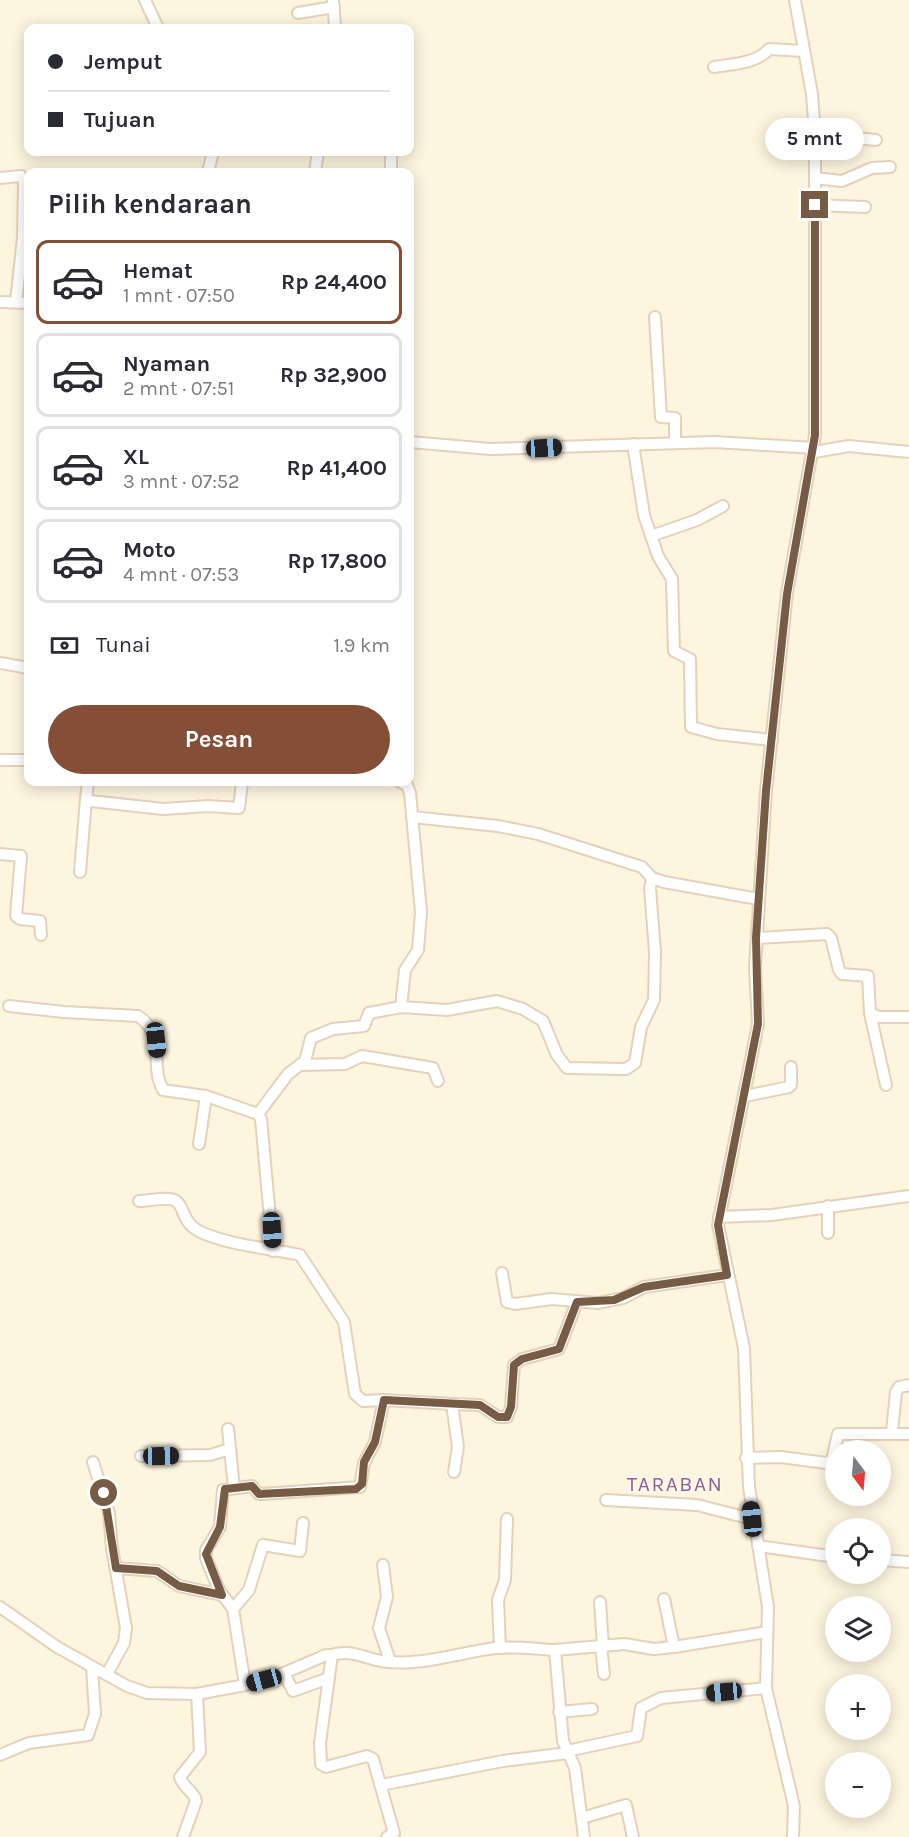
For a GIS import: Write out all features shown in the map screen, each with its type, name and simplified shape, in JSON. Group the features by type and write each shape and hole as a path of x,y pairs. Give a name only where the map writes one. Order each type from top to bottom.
{"street":[{"path":"145,0 156,24"},
{"path":"793,1837 794,1806 766,1688 768,1607 752,1519 746,1458 744,1348 727,1275 719,1217 758,1024 756,938 772,740 787,594 814,450 815,134 812,94 795,0"},
{"path":"298,13 334,4 336,24"},
{"path":"714,67 751,60 760,57 769,49 804,51"},
{"path":"815,134 876,140"},
{"path":"815,178 842,181 872,168 890,167"},
{"path":"0,178 23,177 24,185"},
{"path":"815,205 865,207"},
{"path":"15,302 24,232"},
{"path":"0,302 24,303"},
{"path":"655,317 661,417 675,418 675,443"},
{"path":"414,442 490,449 715,442 814,450 849,446 909,452"},
{"path":"633,444 644,515 664,568 672,579 674,651 690,659 691,727 717,734 772,740"},
{"path":"651,536 697,520 723,506"},
{"path":"0,663 24,667"},
{"path":"0,760 24,760"},
{"path":"81,872 88,786"},
{"path":"86,799 97,803 163,809 208,806 236,808 240,807 242,786"},
{"path":"401,1008 405,970 418,950 421,912 409,789 405,786"},
{"path":"412,817 498,826 538,834 642,867 652,878 758,898"},
{"path":"0,854 21,856 16,916 20,919 40,921 41,935"},
{"path":"258,1114 288,1074 301,1065 313,1036 333,1029 364,1026 369,1013 375,1010 401,1008 447,1010 505,1002 543,1021 557,1055 567,1068 607,1070 629,1068 635,1063 641,1027 654,1000 655,951 650,888 652,878"},
{"path":"756,938 827,934 831,938 838,970 842,974 868,976 870,1013 886,1085"},
{"path":"9,1006 138,1016 146,1021 156,1040 163,1090 206,1096 258,1114 261,1119 270,1195 273,1251"},
{"path":"870,1013 879,1017 909,1017"},
{"path":"301,1065 337,1066 365,1056 433,1068 438,1081"},
{"path":"744,1096 789,1087 791,1067"},
{"path":"199,1144 206,1096"},
{"path":"719,1217 772,1215 909,1196"},
{"path":"139,1201 172,1200 180,1205 186,1222 195,1229 227,1242 300,1256 338,1310 347,1332 355,1394 363,1401 480,1405 498,1417 507,1417 511,1407 514,1365 522,1359 559,1349 577,1302"},
{"path":"828,1206 828,1233"},
{"path":"502,1273 507,1302 510,1304 552,1299 577,1302 614,1300 644,1287 727,1275"},
{"path":"892,1432 896,1392 899,1387 909,1384"},
{"path":"246,1685 234,1609 222,1595 206,1554 220,1527 223,1490 254,1486 259,1494 262,1494 360,1487 364,1462 375,1442 384,1400"},
{"path":"452,1404 458,1447 454,1472"},
{"path":"228,1430 234,1488"},
{"path":"746,1458 781,1457 826,1463 832,1460 838,1434 892,1432 909,1434"},
{"path":"141,1456 210,1455 230,1449"},
{"path":"93,1462 110,1513 126,1635 107,1674"},
{"path":"606,1500 698,1505 752,1519"},
{"path":"500,1648 498,1600 505,1580 507,1519"},
{"path":"234,1609 249,1590 263,1545 300,1551 303,1523"},
{"path":"758,1546 825,1555"},
{"path":"891,1561 909,1562"},
{"path":"382,1565 387,1597 380,1628 390,1661"},
{"path":"116,1568 157,1571 179,1586 222,1595"},
{"path":"664,1599 674,1647"},
{"path":"600,1602 604,1674"},
{"path":"0,1607 92,1667 127,1686 147,1693 197,1694 246,1685 284,1673 326,1654 355,1653 390,1661 445,1659 500,1648 555,1650 624,1644 654,1649 767,1632"},
{"path":"555,1650 559,1712 567,1752 576,1768 584,1837"},
{"path":"332,1655 320,1743 321,1764 326,1767 371,1756 394,1833 387,1837"},
{"path":"0,1755 29,1743 88,1735 95,1714 92,1667"},
{"path":"284,1673 293,1691 329,1678"},
{"path":"381,1785 503,1761 567,1752 637,1736 641,1708 661,1698 766,1688"},
{"path":"183,1837 196,1801 195,1797 182,1785 180,1777 200,1752 197,1694"},
{"path":"559,1712 592,1708"},
{"path":"582,1818 626,1805 633,1837"}],"district":[{"name":"TARABAN","path":"675,1484"}],"route":[{"path":"104,1493 110,1513 116,1568 157,1571 184,1588 222,1595 213,1577 206,1554 222,1521 223,1490 252,1486 256,1487 259,1494 356,1489 362,1484 364,1462 375,1442 384,1400 480,1405 498,1417 507,1417 511,1407 514,1365 522,1359 559,1349 577,1302 598,1303 624,1298 644,1287 727,1275 718,1225 758,1024 756,938 766,791 787,594 814,452 815,205"}]}
